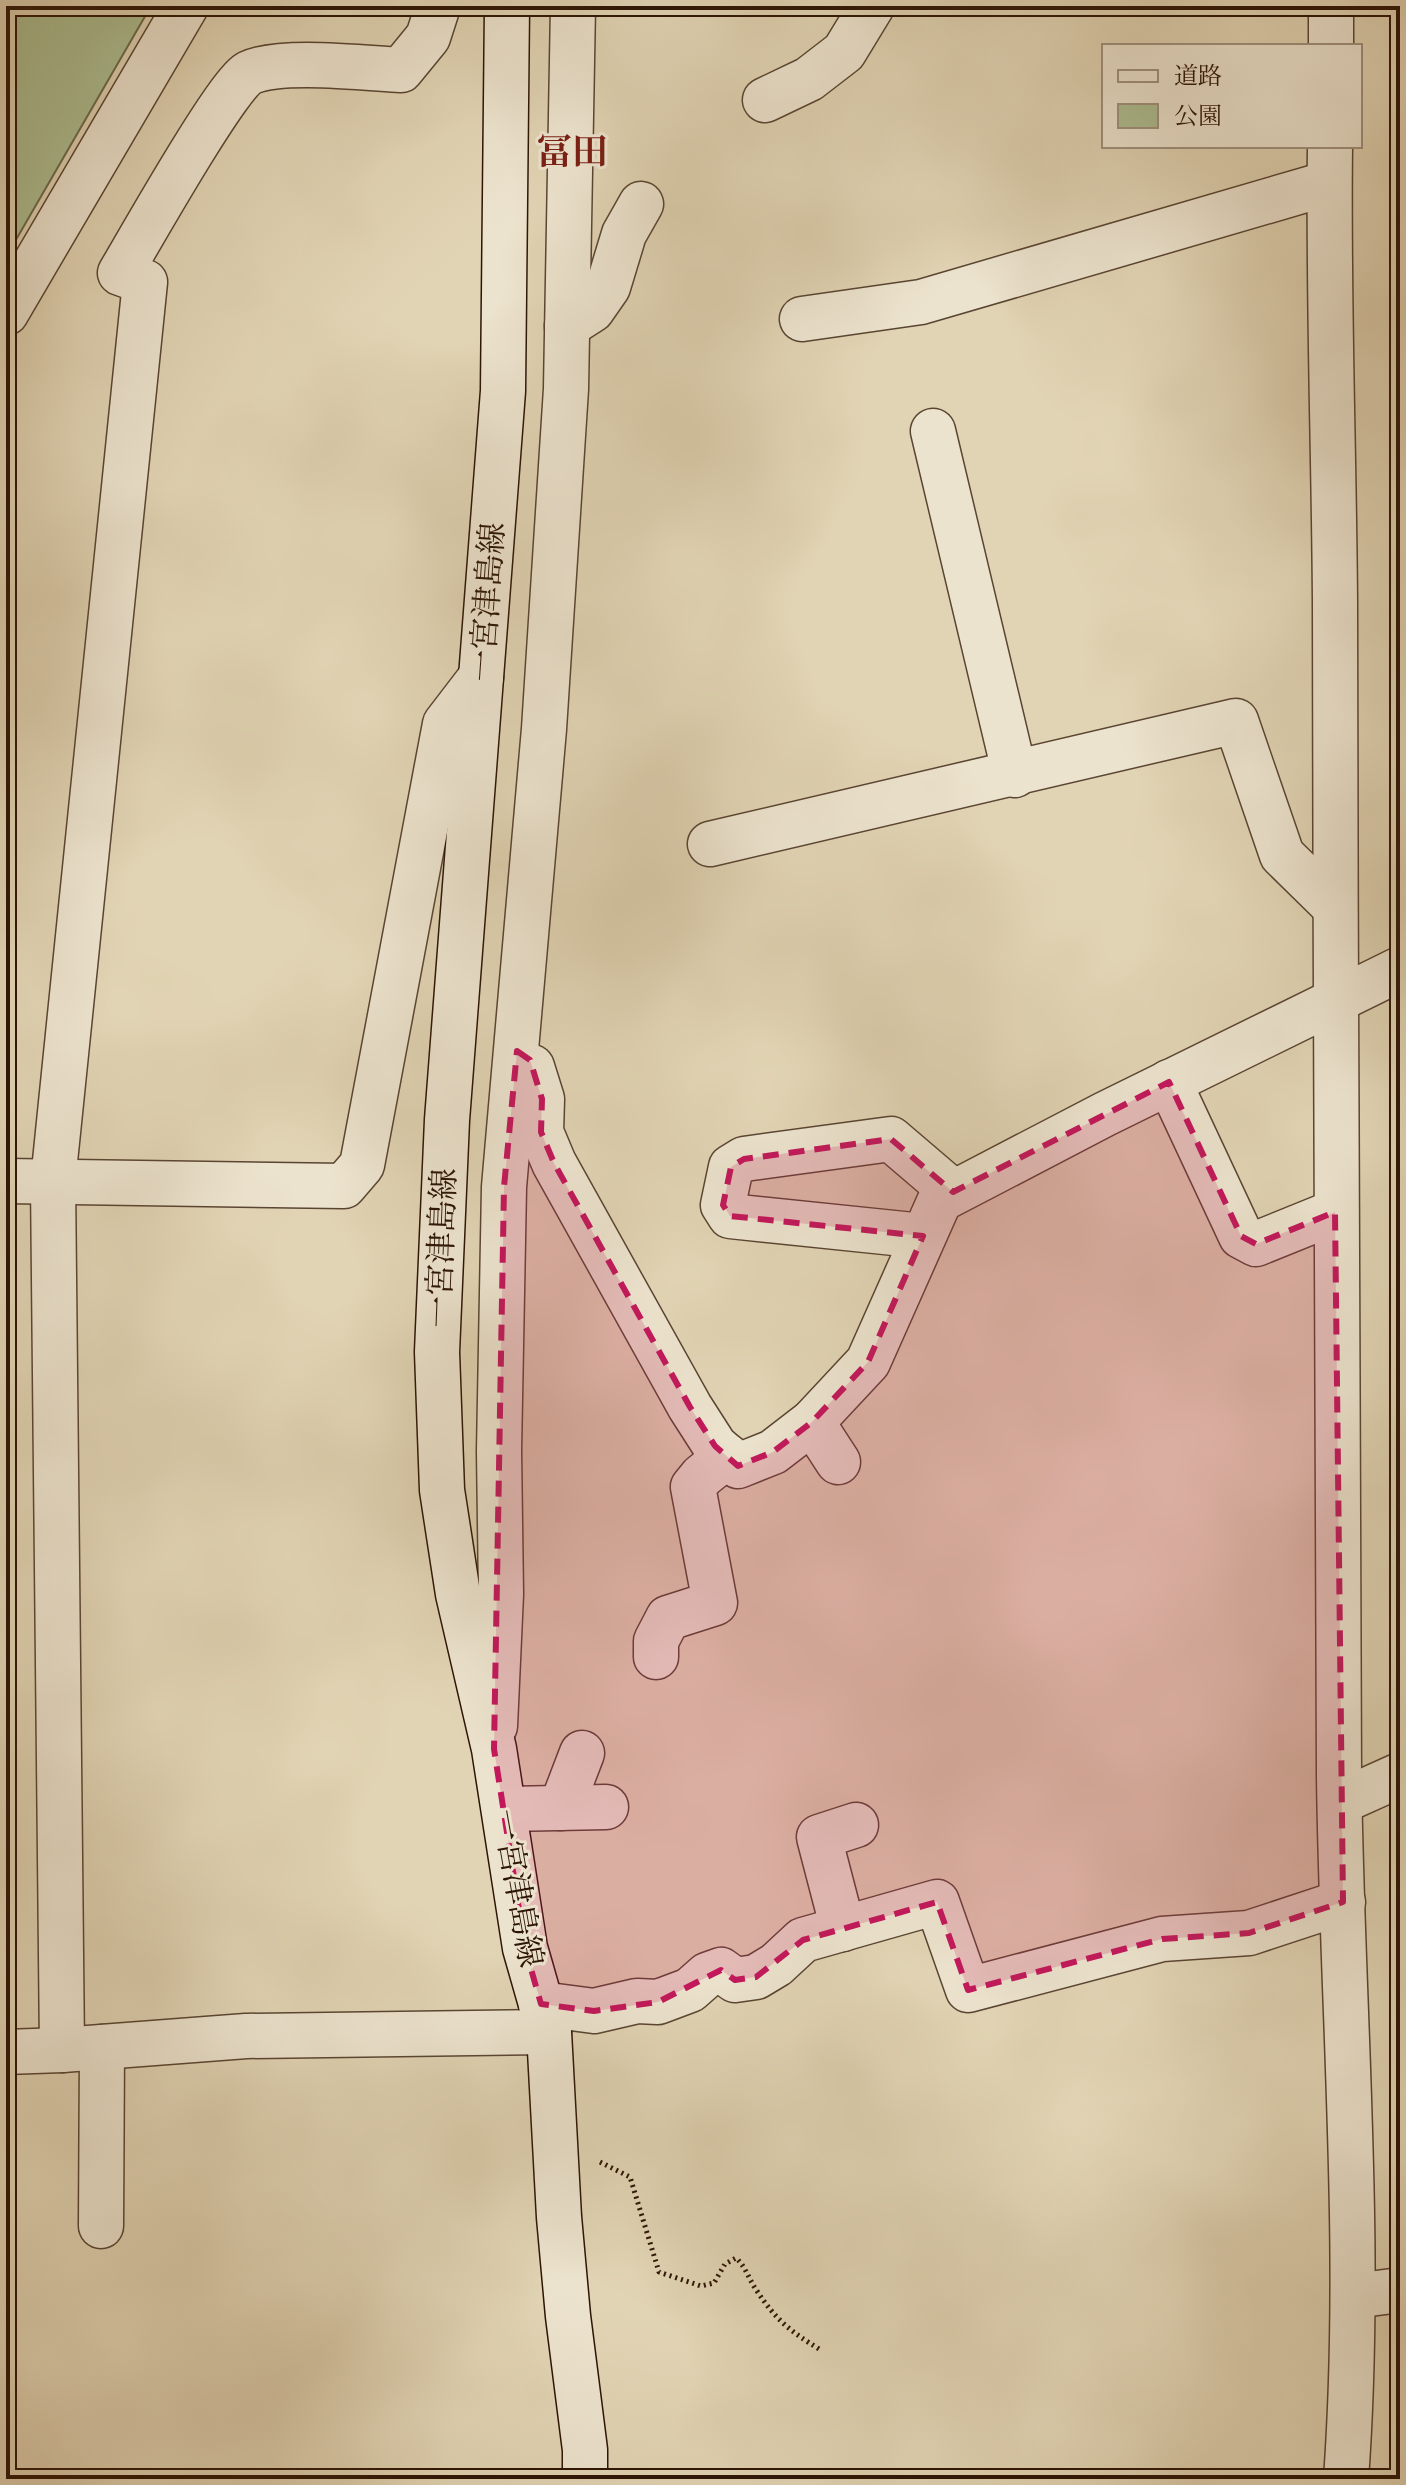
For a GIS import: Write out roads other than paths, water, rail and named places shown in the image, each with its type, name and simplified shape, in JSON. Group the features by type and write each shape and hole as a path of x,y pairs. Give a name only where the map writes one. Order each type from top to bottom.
{"street":[{"path":"6,313 186,6"},
{"path":"101,2226 82,2048 53,1181 145,282 120,273 221,106 246,73 274,65 401,70 428,37 438,6"},
{"name":"一宮津島線","path":"507,6 503,391 447,1120 437,1352 442,1490 458,1594 494,1749 525,1948 545,2018 561,2245 585,2450 585,2479"},
{"path":"494,1749 501,1594 499,1451 504,1187 544,729 566,389 573,6"},
{"path":"765,100 809,79 844,52 872,6"},
{"path":"1331,6 1331,44"},
{"path":"802,319 921,302 1330,164 1340,1802 1353,2171 1354,2296 1353,2381 1346,2479"},
{"path":"567,326 592,310 608,287 624,234 641,204"},
{"path":"933,431 1015,775"},
{"path":"6,1181 344,1186 362,1165 445,724 481,677"},
{"path":"710,844 1236,721 1282,855 1335,907"},
{"path":"517,1051 530,1060 542,1099 541,1132 554,1163 690,1407 715,1446 738,1466 773,1452 812,1422 868,1362 940,1200 1169,1082 1400,969"},
{"path":"1169,1082 1241,1236 1256,1244 1335,1212"},
{"path":"923,1236 730,1216 723,1205 731,1167 744,1159 889,1121 953,1192"},
{"path":"812,1422 838,1462"},
{"path":"656,1657 656,1641 668,1618 715,1603 693,1487 727,1456"},
{"path":"561,1808 582,1753"},
{"path":"1340,1802 1400,1775"},
{"path":"504,1809 606,1807"},
{"path":"843,1929 819,1837 856,1825"},
{"path":"6,2052 545,2018 637,2001 658,2002 690,1990 707,1975 721,1970 735,1980 756,1977 776,1965 803,1940 937,1902 968,1990 1162,1939 1249,1933 1343,1902"},
{"path":"1354,2296 1400,2290"}],"district":[{"name":"冨田","path":"572,151"}]}
